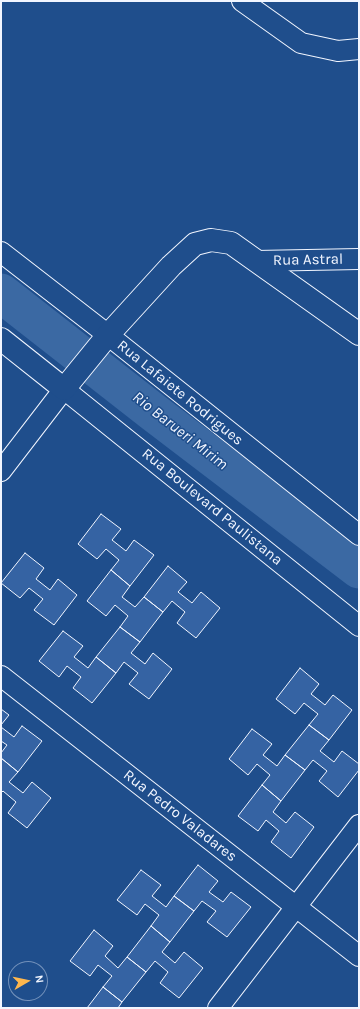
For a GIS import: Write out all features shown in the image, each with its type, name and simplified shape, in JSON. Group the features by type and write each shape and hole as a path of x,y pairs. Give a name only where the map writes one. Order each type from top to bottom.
{"main road":[{"path":"1,339 68,384 102,342 171,266 195,244 212,240 231,243 359,334"}],"street":[{"path":"242,1 301,43 338,51 359,49"},
{"name":"Rua Lafaiete Rodrigues","path":"1,252 102,342 359,535"},
{"name":"Rua Astral","path":"256,261 359,259"},
{"path":"1,471 68,384"},
{"name":"Rua Boulevard Paulistana","path":"68,384 359,626"},
{"name":"Rua Pedro Valadares","path":"1,676 359,956"},
{"path":"218,1008 359,824"}],"building":[{"path":"101,514 121,529 112,540 126,551 134,540 154,555 130,586 111,570 119,560 106,549 97,559 78,544"},
{"path":"25,553 44,568 36,579 50,590 58,579 77,595 54,625 34,610 43,599 29,588 20,598 1,583"},
{"path":"168,566 187,582 178,592 192,603 201,592 220,608 196,638 177,623 185,612 172,601 163,612 144,597"},
{"path":"111,570 130,586 122,597 135,607 144,597 163,612 140,642 120,627 128,616 115,605 106,616 87,601"},
{"path":"120,627 140,642 131,653 145,664 153,653 172,669 149,699 129,684 138,673 124,662 116,673 96,657"},
{"path":"63,631 83,646 74,657 88,668 96,657 116,673 92,703 73,688 81,677 67,666 59,677 39,661"},
{"path":"300,668 319,684 311,694 325,705 333,695 352,710 329,740 309,725 318,714 304,703 295,714 276,699"},
{"path":"1,709 9,715 1,725"},
{"path":"309,725 329,740 320,751 334,762 342,751 359,764 359,770 338,797 319,781 327,771 313,760 305,770 285,755"},
{"path":"22,726 42,741 18,772 1,758 1,753 7,745 1,741 1,727 14,737"},
{"path":"252,729 272,744 263,755 277,766 285,755 305,770 281,801 262,785 270,775 257,764 248,775 229,759"},
{"path":"1,758 18,772 9,782 23,793 32,782 51,798 27,828 8,813 16,802 3,791 1,793"},
{"path":"262,785 281,801 273,812 286,823 295,812 314,827 291,858 271,842 279,831 266,820 258,831 238,816"},
{"path":"198,865 218,881 209,892 223,902 231,892 251,907 227,937 207,922 216,911 202,901 194,911 174,896"},
{"path":"141,870 161,885 152,896 166,907 174,896 194,911 170,942 151,926 159,915 145,904 137,915 117,900"},
{"path":"151,926 170,942 162,952 175,963 184,952 203,968 179,998 160,983 168,972 155,961 146,972 127,957"},
{"path":"94,930 113,946 105,956 118,968 127,957 146,972 122,1002 103,987 112,976 98,965 90,976 70,961"},
{"path":"103,987 122,1002 118,1008 87,1008"}],"waterway":[{"name":"Rio Barueri Mirim","path":"1,293 153,412 359,569"}]}
